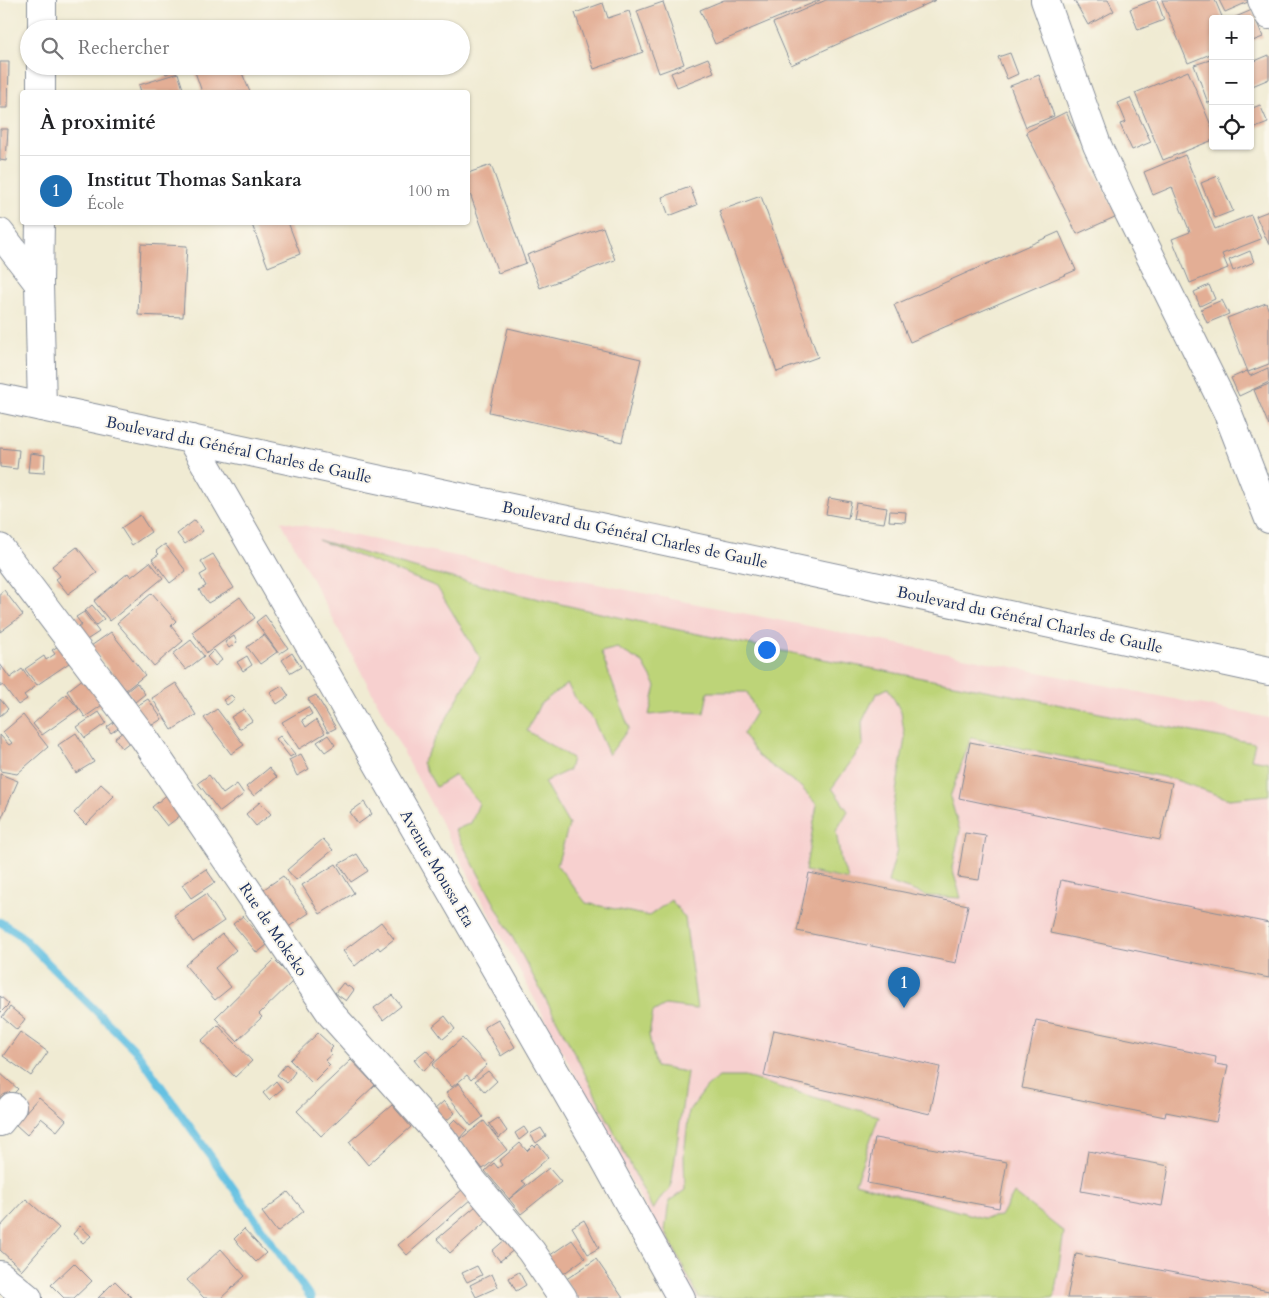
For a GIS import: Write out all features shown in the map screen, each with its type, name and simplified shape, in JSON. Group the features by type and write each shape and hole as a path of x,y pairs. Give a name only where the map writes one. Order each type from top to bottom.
{"street":[{"path":"42,0 42,20"},
{"path":"1045,0 1097,146 1227,411 1269,519"},
{"path":"1262,0 1269,15"},
{"path":"41,75 41,90"},
{"path":"40,225 39,284 42,407"},
{"path":"0,233 39,284"},
{"name":"Boulevard du Général Charles de Gaulle","path":"0,398 1269,671"},
{"name":"Avenue Moussa Eta","path":"191,439 583,1121 681,1298"},
{"name":"Rue de Mokeko","path":"5,565 144,738 332,1015 442,1138 471,1179 531,1251 563,1298"},
{"path":"0,1275 28,1298"}],"shaded area":[{"path":"281,521 1269,718 1269,1298 693,1298"}],"green space":[{"path":"318,540 439,575 590,611 1255,743 1251,759 1269,762 1269,795 1229,799 1173,779 971,738 950,797 960,831 952,868 961,898 928,896 888,882 897,850 893,810 905,738 901,712 888,688 876,694 862,722 863,745 832,788 848,811 836,831 841,862 849,880 805,871 817,805 801,787 758,756 743,734 756,712 747,692 708,692 704,713 677,712 649,715 656,686 643,663 617,648 601,652 629,728 609,755 593,719 578,702 567,684 540,704 527,731 572,758 569,770 544,782 569,825 557,865 586,903 649,916 671,900 685,918 697,1009 665,1005 653,1012 649,1035 656,1067 687,1072 671,1187 662,1196 653,1210 577,1058 455,830 471,823 479,803 455,775 436,787 422,763 480,658 437,587"},
{"path":"719,1077 745,1077 879,1116 855,1183 983,1218 1001,1216 1014,1193 1064,1232 1054,1298 699,1298 665,1231 669,1201 685,1190 684,1156 689,1111 707,1087"}],"building":[{"path":"724,0 820,0 715,44 700,10"},
{"path":"826,0 936,0 791,65 773,23"},
{"path":"1074,0 1108,0 1114,11 1088,25"},
{"path":"1157,0 1164,20 1138,30 1130,9"},
{"path":"1162,0 1215,0 1221,15 1209,15 1209,55 1188,63"},
{"path":"1219,0 1247,0 1248,2 1225,12"},
{"path":"663,2 684,64 659,73 637,11"},
{"path":"603,3 608,18 629,11 643,52 594,69 575,13"},
{"path":"1252,10 1263,37 1254,40 1254,15 1240,15"},
{"path":"1010,53 1018,74 1007,79 998,57"},
{"path":"1269,55 1269,79 1254,85 1254,61"},
{"path":"708,58 714,72 677,87 671,73"},
{"path":"1209,60 1209,103 1208,103 1194,65"},
{"path":"0,62 9,62 8,108 0,108"},
{"path":"1188,71 1209,121 1209,142 1163,160 1135,93"},
{"path":"172,75 179,75 183,90 140,90 139,85"},
{"path":"196,75 243,75 249,90 201,90"},
{"path":"1039,75 1054,116 1026,127 1010,86"},
{"path":"1130,98 1151,142 1132,150 1120,124 1126,122 1118,103"},
{"path":"1260,105 1268,123 1254,128 1254,107"},
{"path":"1066,112 1117,216 1077,234 1026,132"},
{"path":"0,129 8,129 6,161 0,160"},
{"path":"1185,155 1215,229 1251,215 1261,239 1222,254 1228,268 1190,283 1172,239 1190,232 1172,187 1153,195 1144,172"},
{"path":"491,165 526,263 498,273 470,194 470,172"},
{"path":"1218,176 1233,211 1215,218 1201,183"},
{"path":"690,187 697,205 669,216 662,197"},
{"path":"761,196 818,357 777,372 719,211"},
{"path":"1269,211 1269,245 1256,216"},
{"path":"252,225 289,225 300,254 268,267"},
{"path":"603,227 615,260 540,288 527,255"},
{"path":"1059,232 1076,270 910,342 894,305"},
{"path":"141,244 187,246 183,317 138,315"},
{"path":"1250,251 1254,262 1233,271 1229,260"},
{"path":"1209,285 1215,299 1200,306 1194,292"},
{"path":"1222,300 1229,314 1207,323 1201,309"},
{"path":"1266,303 1269,311 1269,364 1248,372 1227,318"},
{"path":"508,328 641,359 622,442 489,412"},
{"path":"1268,368 1269,382 1239,396 1231,378 1247,371 1250,376"},
{"path":"1269,384 1269,426 1254,390"},
{"path":"0,448 19,450 17,469 0,467"},
{"path":"30,453 45,455 44,473 28,472"},
{"path":"829,498 851,502 848,518 826,514"},
{"path":"856,503 887,508 884,523 853,519"},
{"path":"890,511 906,512 905,522 889,521"},
{"path":"140,515 151,532 132,545 121,528"},
{"path":"195,520 203,531 185,544 177,534"},
{"path":"165,544 186,571 170,583 152,559 159,554 156,551"},
{"path":"77,547 97,573 68,594 56,579 60,576 52,566"},
{"path":"213,554 234,588 208,603 199,590 206,586 200,575 207,571 201,561"},
{"path":"150,562 163,578 110,621 94,601 128,573 131,577"},
{"path":"4,590 23,615 0,632 0,593"},
{"path":"152,593 176,621 171,626 183,641 154,666 117,623"},
{"path":"240,597 255,618 207,653 192,632"},
{"path":"92,605 104,619 96,625 85,611"},
{"path":"84,612 99,632 85,641 76,629 82,625 76,617"},
{"path":"265,615 288,648 279,654 256,622"},
{"path":"111,632 145,675 126,690 91,646"},
{"path":"264,635 277,652 260,664 247,647"},
{"path":"234,636 237,642 229,648 225,642"},
{"path":"191,640 204,656 186,670 173,654"},
{"path":"60,645 72,661 37,685 25,669 44,656 46,660 55,654 52,650"},
{"path":"214,650 222,660 215,666 207,657"},
{"path":"292,653 301,667 291,673 282,660"},
{"path":"247,656 252,665 243,671 237,662"},
{"path":"0,664 10,678 22,669 35,687 24,695 27,699 18,705 3,685 0,687"},
{"path":"84,678 105,703 85,717 67,691"},
{"path":"137,683 145,694 135,702 127,691"},
{"path":"176,683 196,715 172,730 152,698"},
{"path":"282,686 289,696 277,704 270,693"},
{"path":"66,694 79,709 42,735 33,724"},
{"path":"231,695 235,699 227,705 223,700"},
{"path":"316,695 336,728 328,732 308,699"},
{"path":"0,699 8,709 0,716"},
{"path":"148,699 162,719 149,727 135,707"},
{"path":"308,707 312,714 302,720 306,727 316,720 325,733 299,749 282,722"},
{"path":"217,709 244,745 231,754 204,718"},
{"path":"244,709 252,721 239,729 231,717"},
{"path":"99,712 106,723 85,738 77,727"},
{"path":"23,715 48,747 17,774 0,771 0,735 9,745 12,743 3,732"},
{"path":"120,718 124,724 111,733 107,727"},
{"path":"128,728 135,738 122,748 115,738"},
{"path":"76,733 94,762 76,773 58,745"},
{"path":"328,735 335,745 325,752 317,742"},
{"path":"280,736 295,754 290,757 276,739"},
{"path":"970,742 1172,783 1160,840 959,798"},
{"path":"301,754 309,769 297,776 289,760"},
{"path":"269,768 277,777 254,796 246,787"},
{"path":"0,774 18,781 0,822"},
{"path":"209,775 223,794 237,784 244,794 220,812 198,783"},
{"path":"101,784 114,796 86,825 74,813"},
{"path":"169,793 185,812 167,826 152,807"},
{"path":"260,802 271,814 256,826 246,814"},
{"path":"364,802 372,814 358,824 350,812"},
{"path":"965,833 986,836 979,880 958,877"},
{"path":"323,839 333,850 296,880 287,870"},
{"path":"357,854 368,871 351,882 339,864"},
{"path":"336,864 354,893 320,914 302,885"},
{"path":"206,869 215,882 191,898 182,885"},
{"path":"809,873 968,905 956,963 797,931"},
{"path":"283,876 309,913 287,928 261,891"},
{"path":"1061,880 1269,923 1269,978 1050,933"},
{"path":"206,894 224,921 193,942 174,915"},
{"path":"243,916 267,945 257,953 233,924"},
{"path":"381,922 394,939 380,950 378,947 355,966 343,951"},
{"path":"222,934 236,950 215,968 231,987 215,1000 185,965"},
{"path":"274,960 294,980 259,1014 262,1017 237,1041 215,1018"},
{"path":"343,983 354,990 346,1001 335,993"},
{"path":"392,995 401,1006 383,1020 374,1008"},
{"path":"0,996 9,1004 0,1013"},
{"path":"10,1007 25,1019 17,1030 2,1017"},
{"path":"445,1016 455,1029 443,1039 433,1026"},
{"path":"498,1019 515,1047 501,1056 484,1027"},
{"path":"1036,1020 1216,1057 1215,1064 1228,1066 1216,1122 1166,1112 1165,1117 1022,1088"},
{"path":"218,1025 252,1061 235,1077 201,1041"},
{"path":"774,1030 940,1067 930,1114 764,1076"},
{"path":"20,1032 48,1052 31,1076 3,1056"},
{"path":"318,1033 333,1047 329,1051 332,1054 325,1060 330,1065 312,1083 290,1060"},
{"path":"462,1038 487,1065 471,1080 467,1075 452,1087 432,1065"},
{"path":"426,1050 435,1060 423,1071 414,1060"},
{"path":"351,1060 375,1085 321,1136 297,1111"},
{"path":"286,1064 295,1072 287,1083 277,1075"},
{"path":"488,1071 497,1081 485,1092 475,1081"},
{"path":"0,1073 18,1089 2,1106 0,1104"},
{"path":"276,1081 282,1089 269,1100 263,1093"},
{"path":"459,1083 483,1117 471,1126 446,1093"},
{"path":"39,1097 66,1120 57,1131 41,1118 27,1135 15,1124"},
{"path":"444,1101 455,1113 445,1122 434,1110"},
{"path":"392,1105 411,1127 368,1165 349,1142"},
{"path":"498,1118 507,1131 499,1138 489,1124"},
{"path":"455,1119 467,1130 458,1140 446,1128"},
{"path":"484,1121 507,1150 483,1169 459,1140"},
{"path":"524,1127 528,1133 519,1140 515,1133"},
{"path":"541,1128 546,1136 536,1143 530,1134"},
{"path":"875,1138 1007,1162 999,1208 867,1183"},
{"path":"520,1143 527,1151 533,1145 535,1147 538,1144 549,1157 522,1181 526,1184 509,1199 485,1171 494,1163 498,1168 502,1165 499,1161"},
{"path":"1088,1151 1169,1166 1162,1206 1081,1191"},
{"path":"549,1168 561,1182 521,1214 509,1199"},
{"path":"463,1189 471,1199 407,1255 398,1245"},
{"path":"288,1192 304,1211 277,1232 262,1212"},
{"path":"26,1199 59,1228 22,1270 0,1250 0,1227"},
{"path":"476,1206 488,1220 450,1253 437,1239"},
{"path":"584,1220 599,1248 588,1254 572,1227"},
{"path":"80,1226 91,1236 83,1243 73,1234"},
{"path":"244,1229 266,1253 256,1262 234,1239"},
{"path":"507,1238 515,1249 500,1261 492,1251"},
{"path":"572,1240 585,1258 559,1277 546,1258"},
{"path":"221,1249 245,1276 221,1298 204,1298 187,1280"},
{"path":"1076,1254 1269,1291 1269,1298 1067,1298"},
{"path":"596,1259 623,1298 577,1298 565,1280"},
{"path":"74,1263 92,1281 74,1298 64,1298 51,1285"},
{"path":"477,1266 482,1275 467,1282 462,1273"},
{"path":"519,1272 526,1285 516,1291 509,1278"},
{"path":"492,1274 498,1287 476,1297 470,1285"},
{"path":"115,1281 132,1298 98,1298"}],"waterway":[{"path":"0,922 19,934 137,1052 311,1298"}],"place":[{"name":"Institut Thomas Sankara","path":"904,1008"}]}
